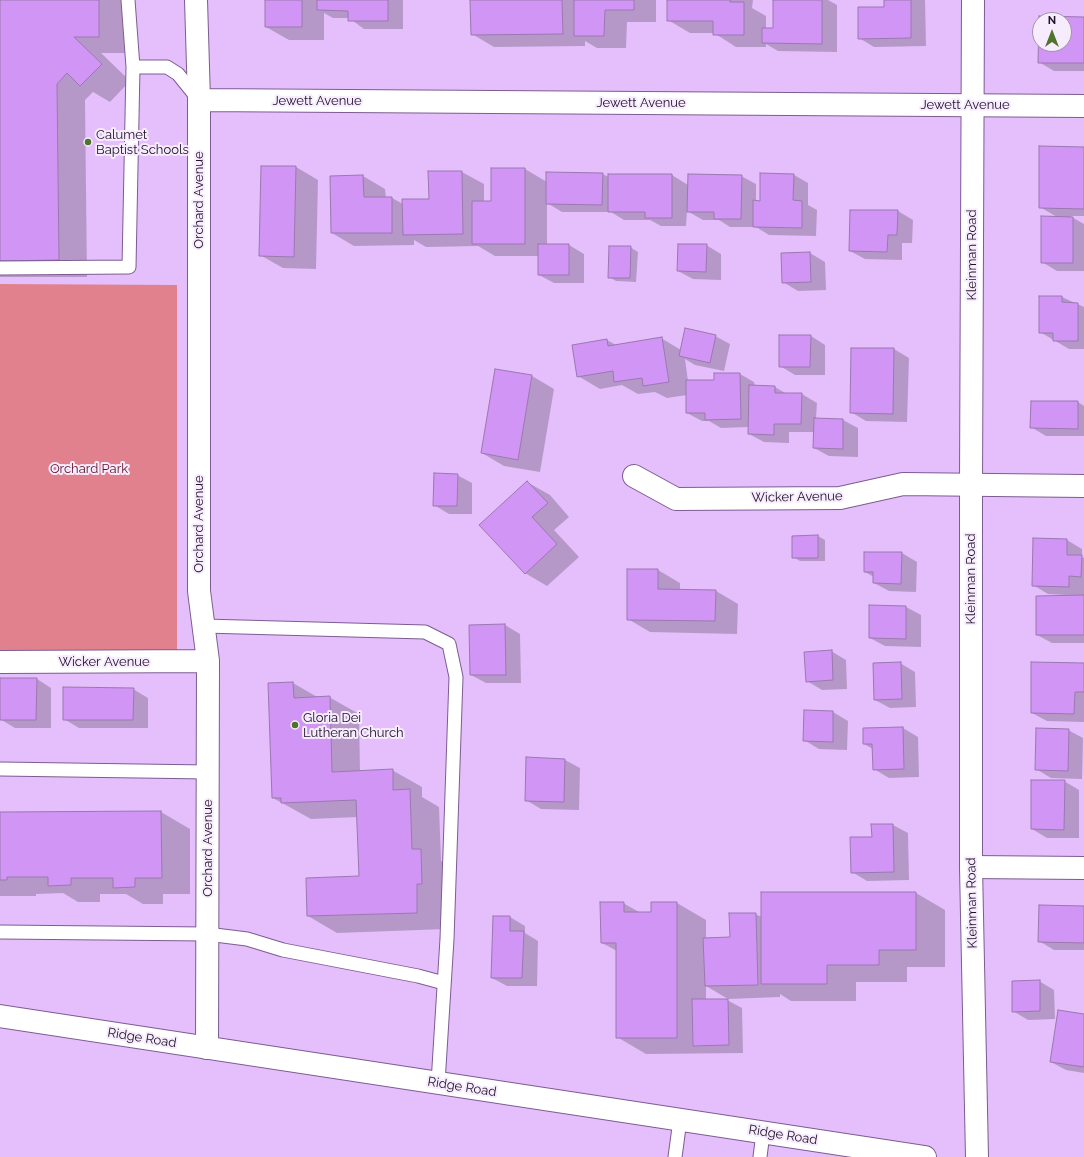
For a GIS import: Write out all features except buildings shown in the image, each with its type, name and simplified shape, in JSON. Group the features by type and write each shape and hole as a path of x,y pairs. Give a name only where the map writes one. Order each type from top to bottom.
{"street":[{"name":"Orchard Avenue","path":"196,0 199,100 199,592 208,661 207,1048"},
{"name":"Kleinman Road","path":"973,0 971,867 976,1157"},
{"name":"Jewett Avenue","path":"199,100 1084,106"},
{"name":"Wicker Avenue","path":"634,476 676,499 840,498 902,484 1084,486"},
{"name":"Wicker Avenue","path":"0,662 208,661"},
{"path":"971,867 1084,868"},
{"name":"Ridge Road","path":"0,1016 925,1157"}],"lane":[{"path":"0,268 129,268 133,67 128,0"},
{"path":"133,67 167,67 178,74 199,100"},
{"path":"204,626 425,632 449,644 456,677 444,983 438,1083"},
{"path":"0,770 208,772"},
{"path":"0,932 207,934 247,939 283,950 418,976 444,983"},
{"path":"675,1157 680,1120"},
{"path":"760,1157 763,1132"}],"green space":[{"name":"Orchard Park","path":"0,284 177,285 177,653 0,654"}],"place":[{"name":"Calumet Baptist Schools","path":"88,142"},
{"name":"Gloria Dei Lutheran Church","path":"295,725"}]}
